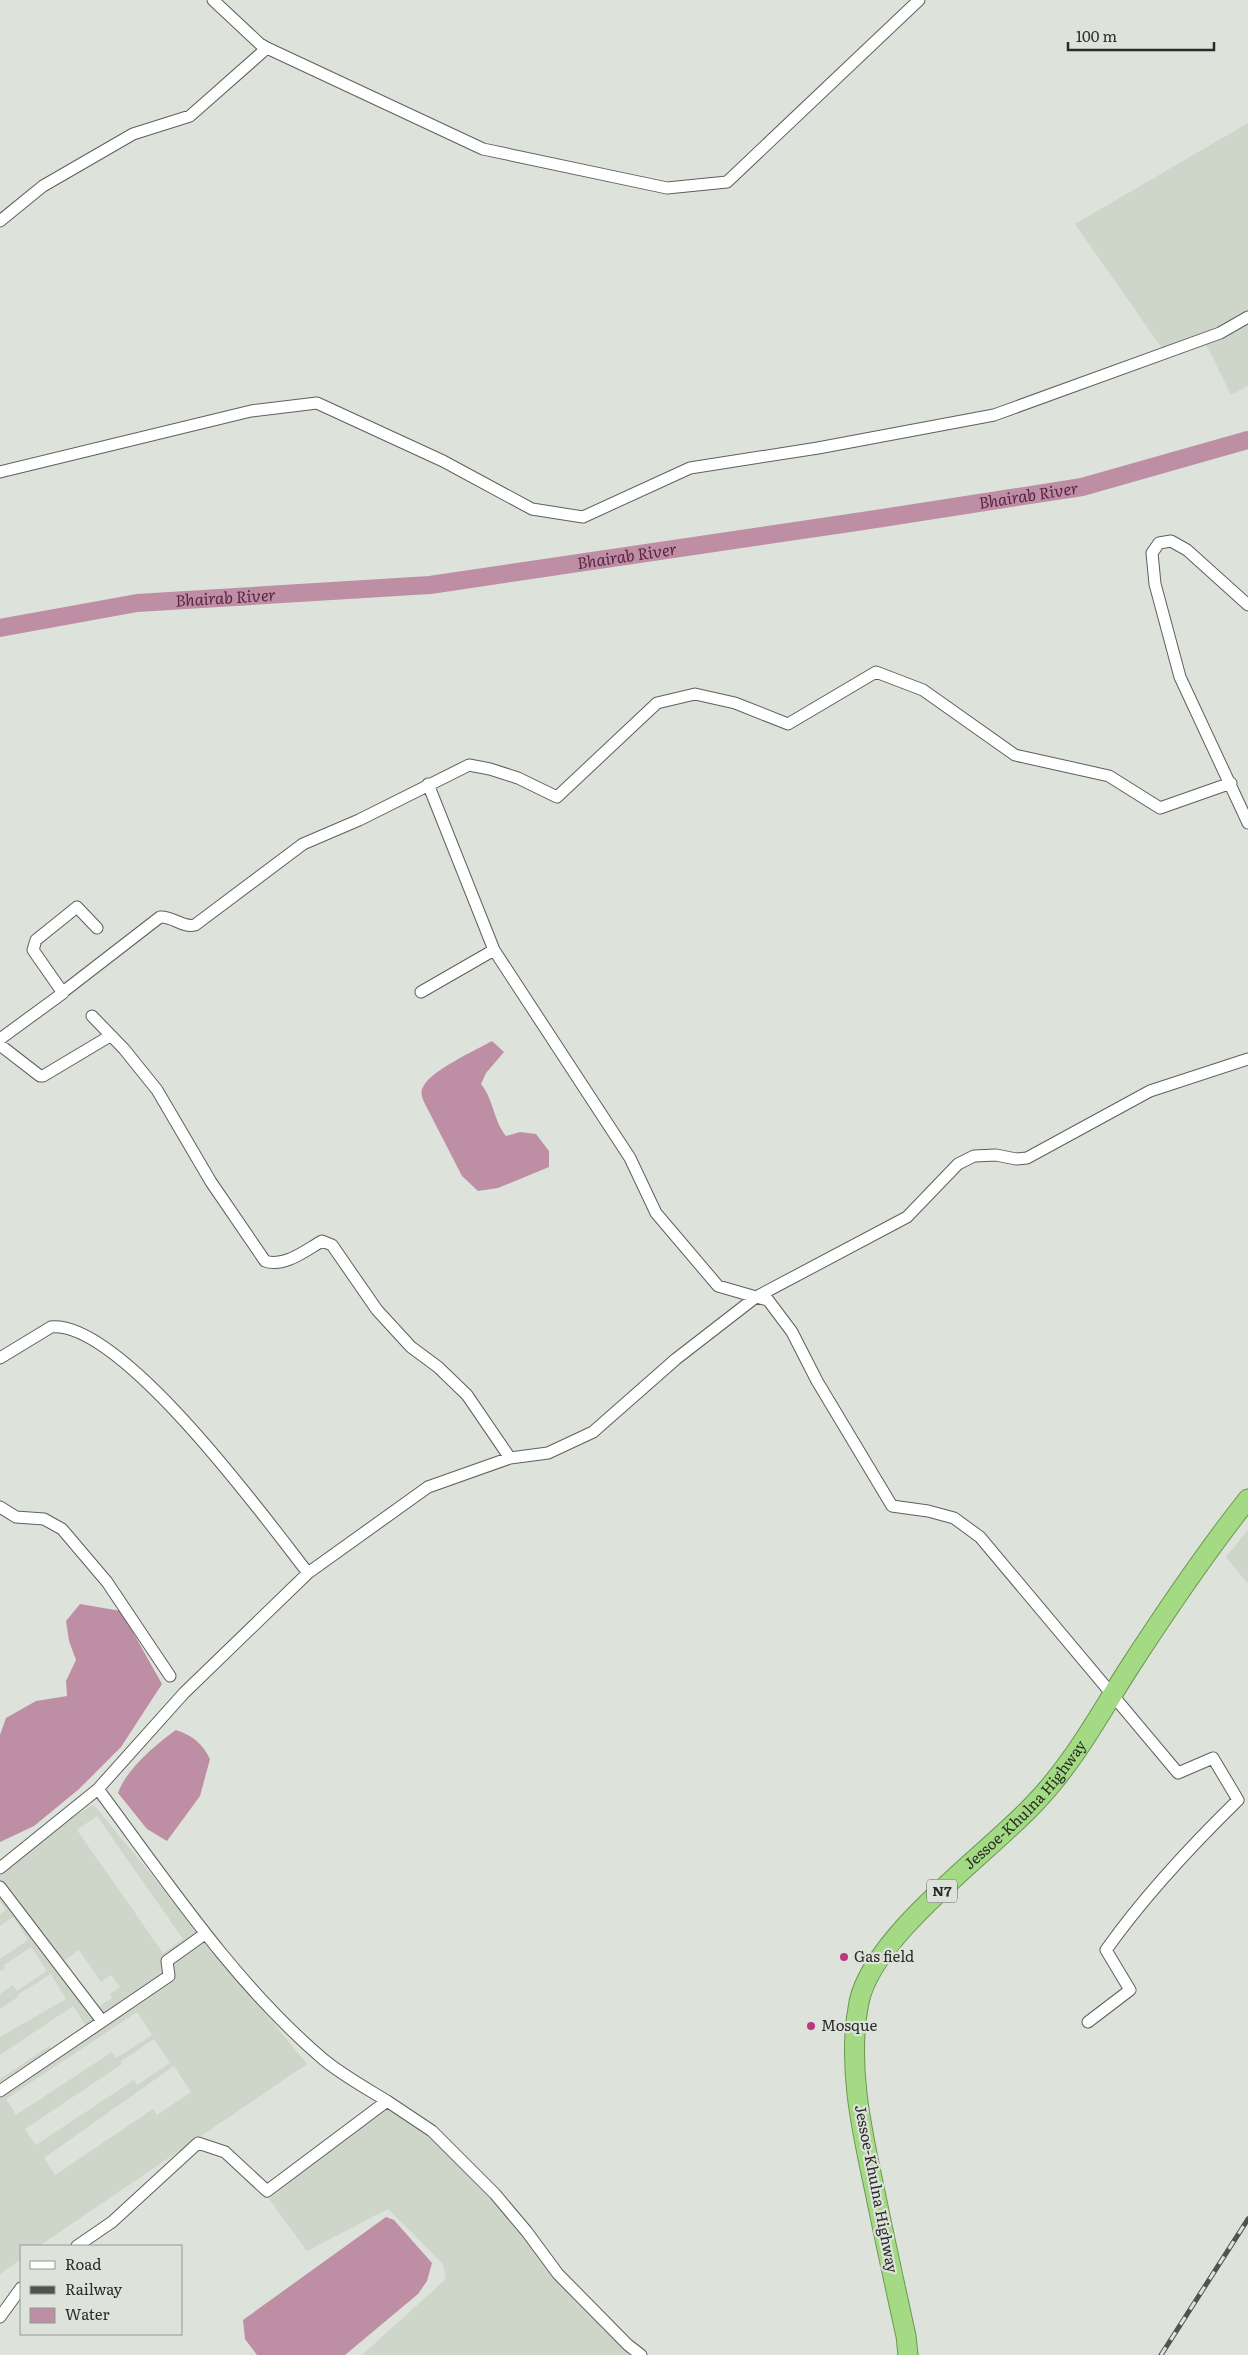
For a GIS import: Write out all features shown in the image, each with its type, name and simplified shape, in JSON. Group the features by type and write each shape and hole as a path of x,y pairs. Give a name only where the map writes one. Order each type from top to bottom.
{"highway":[{"name":"Jessoe-Khulna Highway","path":"908,2355 906,2336 860,2121 855,2068 857,2018 860,1999 877,1961 893,1940 1053,1784 1082,1744 1144,1644 1248,1499"}],"street":[{"path":"213,0 260,44 267,48 483,149 667,188 727,182 919,0"},
{"path":"0,221 43,186 134,134 190,116 267,48"},
{"path":"0,472 252,411 318,403 443,461 532,509 583,517 690,468 818,448 994,415 1220,333 1248,316"},
{"path":"1248,605 1187,550 1171,541 1159,543 1152,553 1155,584 1180,677 1248,823"},
{"path":"0,1039 160,917 166,916 190,926 195,925 303,844 359,820 469,765 490,769 518,778 557,797 657,703 695,694 735,703 788,724 876,672 923,690 1015,755 1109,776 1160,808 1231,783"},
{"path":"428,784 494,950 630,1158 656,1213 718,1286 768,1300 792,1332 818,1381 892,1506 928,1511 954,1518 980,1537 1178,1773 1213,1758 1238,1800 1181,1858 1130,1916 1106,1950 1130,1990 1088,2022"},
{"path":"63,992 33,950 36,940 77,907 97,928"},
{"path":"421,992 494,950"},
{"path":"92,1016 124,1049 157,1090 211,1182 265,1262 272,1264 290,1259 322,1241 332,1245 377,1310 411,1347 438,1367 467,1395 510,1458"},
{"path":"0,1045 43,1076 110,1036"},
{"path":"0,1868 98,1789 184,1693 308,1573 428,1487 510,1458 548,1453 593,1432 676,1360 756,1297 907,1217 958,1164 974,1156 996,1155 1016,1159 1027,1158 1150,1091 1248,1059"},
{"path":"0,1358 51,1327 58,1326 92,1339 141,1376 223,1464 308,1573"},
{"path":"0,1507 16,1517 44,1519 62,1529 107,1582 170,1676"},
{"path":"98,1789 203,1931 267,2006 325,2061 432,2131 495,2194 527,2232 558,2274 628,2346 641,2355"},
{"path":"0,1887 102,2021"},
{"path":"0,2091 169,1976 167,1961 202,1936"},
{"path":"78,2245 112,2222 198,2143 225,2152 267,2191 386,2101"},
{"path":"0,2317 20,2289"}],"shaded area":[{"path":"1248,123 1248,386 1231,395 1204,340 1164,351 1075,224"},
{"path":"1248,1530 1248,1584 1226,1557"},
{"path":"93,1804 307,2064 40,2245 20,2245 20,2260 0,2274 0,2079 49,2046 53,2052 88,2029 73,2006 0,2055 0,2037 66,1999 51,1974 17,1995 18,1997 0,2009 0,1994 13,1985 17,1991 47,1971 31,1947 4,1965 5,1968 0,1971 0,1959 28,1940 13,1917 0,1926 0,1915 6,1910 0,1901 0,1870","holes":["97,1816 183,1939 163,1953 77,1830","79,1950 101,1982 111,1975 120,1987 110,1994 112,1998 95,2009 62,1962","137,2012 152,2035 116,2058 112,2052 16,2115 6,2099","154,2039 170,2063 137,2085 134,2080 36,2145 25,2129 122,2064 121,2061","174,2066 191,2092 157,2115 153,2109 55,2175 44,2158"]},
{"path":"384,2107 427,2134 526,2236 590,2313 625,2351 632,2355 362,2355 446,2279 443,2264 388,2209 307,2251 269,2199"}],"water":[{"path":"492,1041 504,1052 486,1073 481,1084 489,1097 498,1123 506,1136 520,1132 536,1134 549,1151 549,1167 498,1188 478,1191 462,1176 424,1102 422,1091 427,1081 434,1074"},
{"path":"80,1604 121,1611 162,1684 121,1747 79,1789 34,1826 0,1842 0,1735 6,1718 36,1701 67,1696 66,1681 76,1660 69,1641 66,1621"},
{"path":"176,1730 196,1741 210,1759 200,1796 167,1841 147,1829 118,1793 134,1767 160,1742"},
{"path":"386,2217 394,2220 432,2263 427,2281 418,2294 345,2355 257,2355 245,2339 243,2320"}],"waterway":[{"name":"Bhairab River","path":"0,628 137,603 430,585 863,521 1082,487 1248,440"}],"railway":[{"path":"1161,2355 1248,2219"}],"place":[{"name":"Gas field","path":"844,1957"},
{"name":"Mosque","path":"811,2026"}]}
